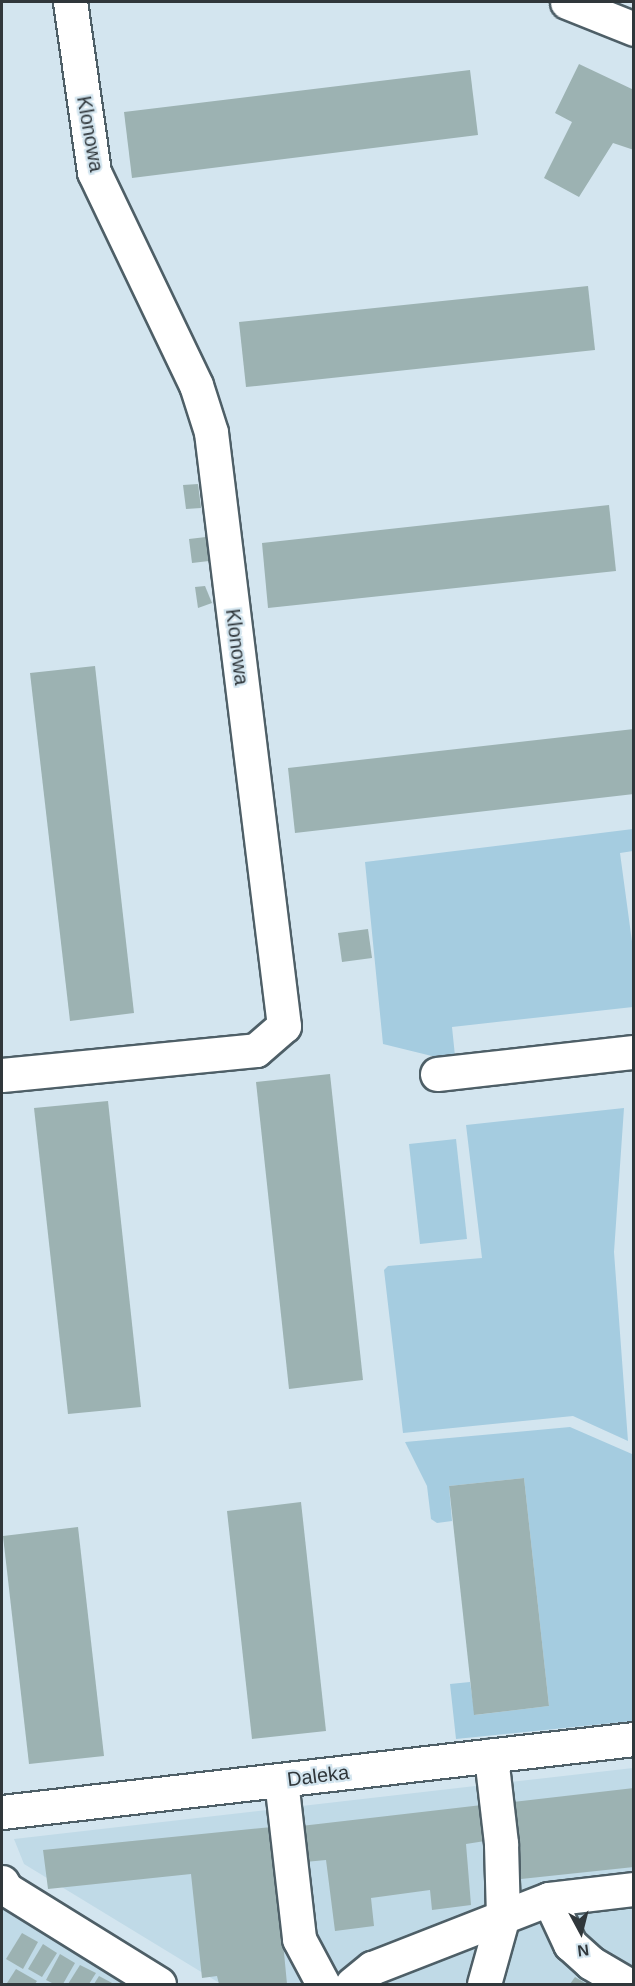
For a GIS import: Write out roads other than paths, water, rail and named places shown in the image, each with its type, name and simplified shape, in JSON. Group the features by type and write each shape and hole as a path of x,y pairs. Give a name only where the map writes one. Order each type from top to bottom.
{"street":[{"name":"Klonowa","path":"2,1075 256,1050 284,1026 211,432 196,385 94,172 70,2"},
{"path":"567,2 633,29"},
{"path":"437,1074 633,1052"},
{"name":"Daleka","path":"2,1812 633,1739"},
{"path":"484,1984 502,1916 501,1843 491,1756"},
{"path":"281,1780 299,1939 323,1984"},
{"path":"352,1984 372,1968 549,1899 633,1889"},
{"path":"3,1890 159,1984"},
{"path":"549,1899 570,1944 591,1963 627,1984"}]}
